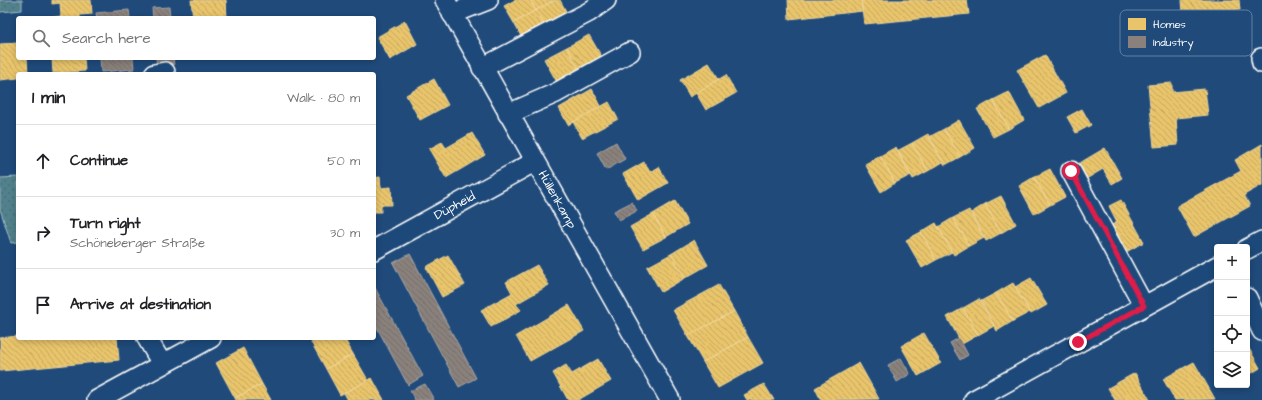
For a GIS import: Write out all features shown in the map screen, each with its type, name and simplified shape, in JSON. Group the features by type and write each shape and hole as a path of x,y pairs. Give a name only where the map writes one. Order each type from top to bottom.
{"street":[{"path":"448,7 488,0"},
{"path":"482,68 589,12 606,0"},
{"name":"Hüllenkamp","path":"448,7 534,162 670,400"},
{"path":"508,114 556,93 630,52"},
{"name":"Düpheid","path":"376,249 534,162"},
{"path":"1071,171 1144,306"},
{"path":"1250,247 1262,241"},
{"path":"974,400 1214,268"},
{"path":"1250,304 1262,330"},
{"path":"148,340 162,364"},
{"path":"97,400 206,340"}],"green space":[{"path":"0,0 22,0 22,10 0,12"},
{"path":"16,177 16,242 11,243 0,209 0,178"}],"building: Homes":[{"path":"52,0 91,0 92,14 80,16 61,16 60,3 52,4"},
{"path":"191,0 226,0 227,16 193,16"},
{"path":"515,0 530,0 536,10 514,23 504,6"},
{"path":"530,0 555,0 536,10"},
{"path":"555,0 560,0 568,15 546,27 536,10"},
{"path":"788,0 861,0 863,11 789,19"},
{"path":"861,0 967,0 969,14 864,24"},
{"path":"1182,0 1239,0 1240,10 1183,10"},
{"path":"536,10 546,27 523,40 514,23"},
{"path":"405,21 417,44 390,60 377,37"},
{"path":"589,35 603,59 580,72 567,47"},
{"path":"16,43 16,60 27,60 28,72 16,72 16,78 0,80 0,44"},
{"path":"567,47 580,72 558,84 544,59"},
{"path":"1045,55 1066,93 1039,108 1017,70"},
{"path":"52,60 84,60 85,71 53,72"},
{"path":"709,63 719,79 690,97 680,80"},
{"path":"726,75 736,93 706,110 696,93"},
{"path":"434,79 448,105 420,120 406,95"},
{"path":"1172,83 1172,92 1205,89 1208,115 1176,118 1178,145 1154,147 1148,85"},
{"path":"592,89 601,106 568,125 559,108"},
{"path":"1009,92 1024,120 1009,129 993,100"},
{"path":"993,100 1009,129 993,137 977,109"},
{"path":"609,102 618,119 582,138 573,122"},
{"path":"1082,109 1091,125 1076,133 1067,117"},
{"path":"959,120 975,148 960,157 944,129"},
{"path":"944,129 960,157 945,165 929,137"},
{"path":"472,133 485,155 446,178 429,149 442,142 446,148"},
{"path":"928,134 943,162 928,171 912,143"},
{"path":"912,143 928,171 913,179 897,151"},
{"path":"1262,144 1262,185 1244,195 1250,206 1194,237 1177,206 1241,171 1235,160"},
{"path":"896,147 911,175 895,183 880,156"},
{"path":"1105,148 1122,178 1112,184 1103,169 1086,179 1078,164"},
{"path":"880,156 895,183 881,192 865,164"},
{"path":"644,162 650,172 659,167 668,183 638,200 623,174"},
{"path":"1050,169 1065,197 1050,205 1034,177"},
{"path":"380,177 381,188 391,187 392,205 381,205 381,212 376,212 376,178"},
{"path":"1034,177 1050,205 1034,214 1019,186"},
{"path":"1001,196 1016,224 1001,233 985,204"},
{"path":"1121,200 1144,242 1119,256 1105,229 1117,222 1109,206"},
{"path":"675,201 688,224 666,237 653,214"},
{"path":"985,204 1001,233 986,241 971,213"},
{"path":"969,210 984,238 969,246 953,218"},
{"path":"653,214 666,237 643,249 630,227"},
{"path":"953,218 969,246 954,255 938,227"},
{"path":"936,223 952,252 936,260 921,232"},
{"path":"921,232 936,260 922,268 906,240"},
{"path":"694,240 708,265 685,278 671,254"},
{"path":"671,254 685,278 661,292 647,267"},
{"path":"448,255 465,285 442,297 426,267"},
{"path":"537,265 549,285 516,304 521,310 491,327 481,310 512,293 506,282"},
{"path":"1031,278 1047,305 1031,314 1015,287"},
{"path":"1013,283 1030,312 1013,321 996,293"},
{"path":"719,285 734,311 688,336 673,310"},
{"path":"996,293 1013,321 997,331 981,301"},
{"path":"979,299 994,326 978,335 963,308"},
{"path":"569,305 584,331 530,361 516,336"},
{"path":"963,308 978,335 962,344 947,317"},
{"path":"734,311 748,337 703,362 688,336"},
{"path":"924,333 941,363 918,376 901,346"},
{"path":"16,336 16,340 117,340 119,360 0,371 0,338"},
{"path":"748,337 763,363 718,388 703,362"},
{"path":"314,340 345,340 353,354 326,369 311,342"},
{"path":"243,348 262,384 235,398 216,363"},
{"path":"1250,350 1260,368 1250,374"},
{"path":"353,354 368,380 340,395 326,369"},
{"path":"598,359 611,381 578,400 568,400 553,373 566,365 572,374"},
{"path":"1194,362 1215,399 1175,400 1163,379"},
{"path":"859,363 879,399 821,400 815,388"},
{"path":"1135,373 1150,400 1115,400 1108,388"},
{"path":"372,378 384,400 348,400 344,393"},
{"path":"262,384 271,400 236,400 235,398"},
{"path":"764,384 774,400 747,400 744,395"}],"building: Industry":[{"path":"169,7 170,16 153,16 152,8"},
{"path":"129,10 130,16 97,16 96,13"},
{"path":"100,60 133,60 134,69 101,72"},
{"path":"156,60 173,60 174,65 157,66"},
{"path":"616,142 625,159 606,170 597,153"},
{"path":"632,202 637,211 619,220 614,211"},
{"path":"410,254 476,378 459,387 393,263"},
{"path":"376,290 423,376 408,385 376,326"},
{"path":"959,338 968,355 960,360 950,343"},
{"path":"901,358 910,374 897,382 888,365"},
{"path":"425,384 434,400 415,400 410,391"}],"route":[{"path":"1071,171 1144,306 1078,342"}]}
